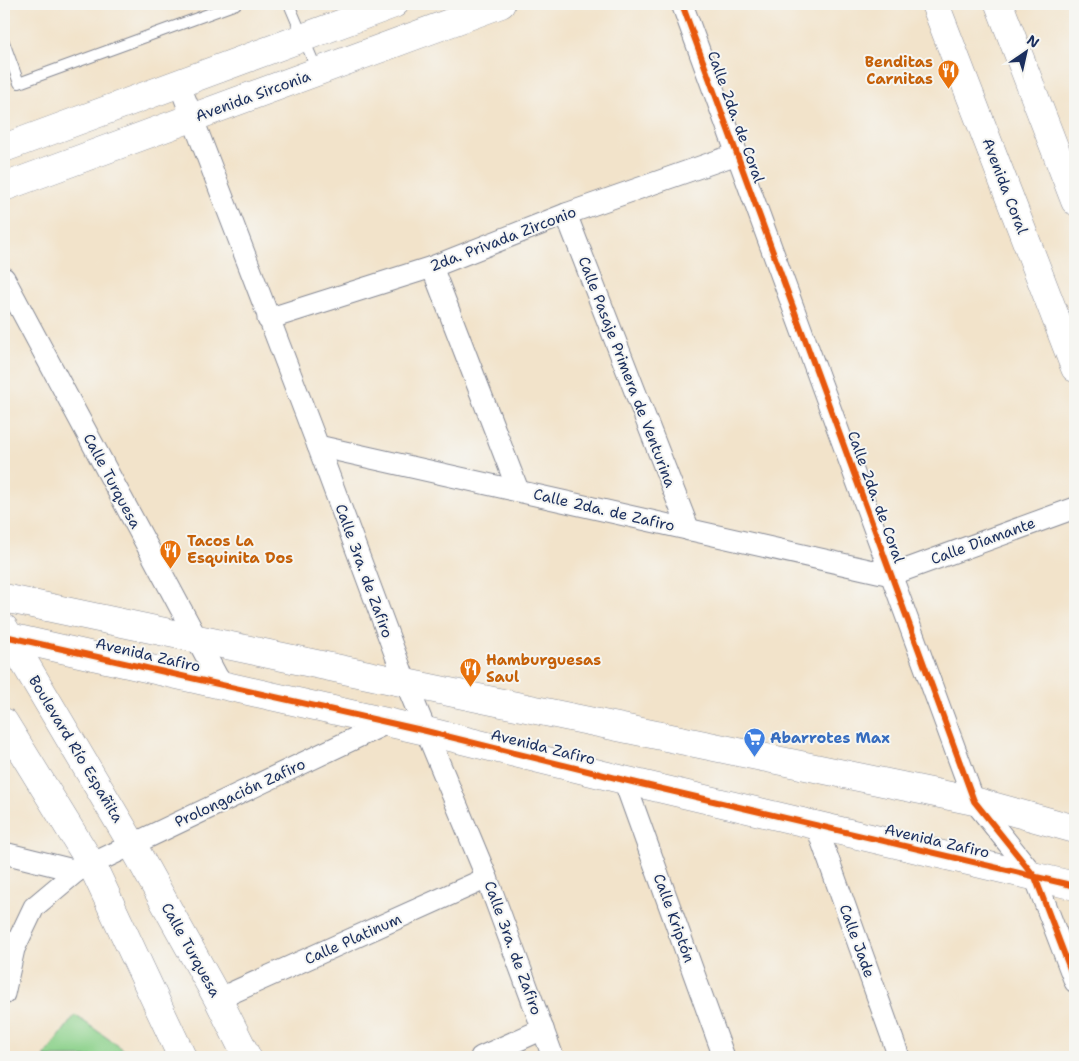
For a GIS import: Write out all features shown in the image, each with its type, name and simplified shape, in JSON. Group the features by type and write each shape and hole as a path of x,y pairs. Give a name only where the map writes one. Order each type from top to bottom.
{"street":[{"path":"4,148 394,4"},
{"name":"Avenida Sirconia","path":"4,187 501,4"},
{"name":"Calle 2da. de Coral","path":"682,4 974,801 1035,877 1075,982"},
{"name":"Avenida Coral","path":"935,4 1075,368"},
{"path":"999,4 1075,201"},
{"name":"Calle 3ra. de Zafiro","path":"179,83 268,320 318,446 406,684 487,878 553,1057"},
{"name":"2da. Privada Zirconio","path":"268,320 432,267 566,214 736,154"},
{"name":"Calle Pasaje Primera de Venturina","path":"566,214 689,530"},
{"path":"432,267 518,490"},
{"name":"Calle Turquesa","path":"4,278 221,684"},
{"name":"Calle 2da. de Zafiro","path":"318,446 891,575"},
{"name":"Calle Diamante","path":"891,575 1075,508"},
{"name":"Avenida Zafiro","path":"4,598 406,684 974,801 1075,829"},
{"name":"Avenida Zafiro","path":"6,634 390,722 624,780 1075,886"},
{"name":"Boulevard Río Españita","path":"6,634 132,844"},
{"path":"4,722 84,868 182,1057"},
{"name":"Prolongación Zafiro","path":"4,994 14,950 34,907 84,868 390,722"},
{"name":"Calle Kriptón","path":"624,780 724,1057"},
{"name":"Calle Jade","path":"816,825 899,1057"},
{"name":"Calle Turquesa","path":"132,844 218,999 247,1057"},
{"path":"4,853 84,868"},
{"name":"Calle Platinum","path":"218,999 487,878"},
{"path":"481,1057 543,1029"}],"lane":[{"path":"4,42 19,82 236,4"},
{"path":"289,4 318,72"}],"green space":[{"path":"75,1015 134,1057 44,1057"}],"cycle path":[{"path":"682,4 974,801 1035,877 1075,982"},
{"path":"4,637 426,731 624,780 1075,886"}],"place":[{"name":"Benditas Carnitas","path":"949,90"},
{"name":"Tacos La Esquinita Dos","path":"171,569"},
{"name":"Hamburguesas Saul","path":"470,688"},
{"name":"Abarrotes Max","path":"754,757"}]}
